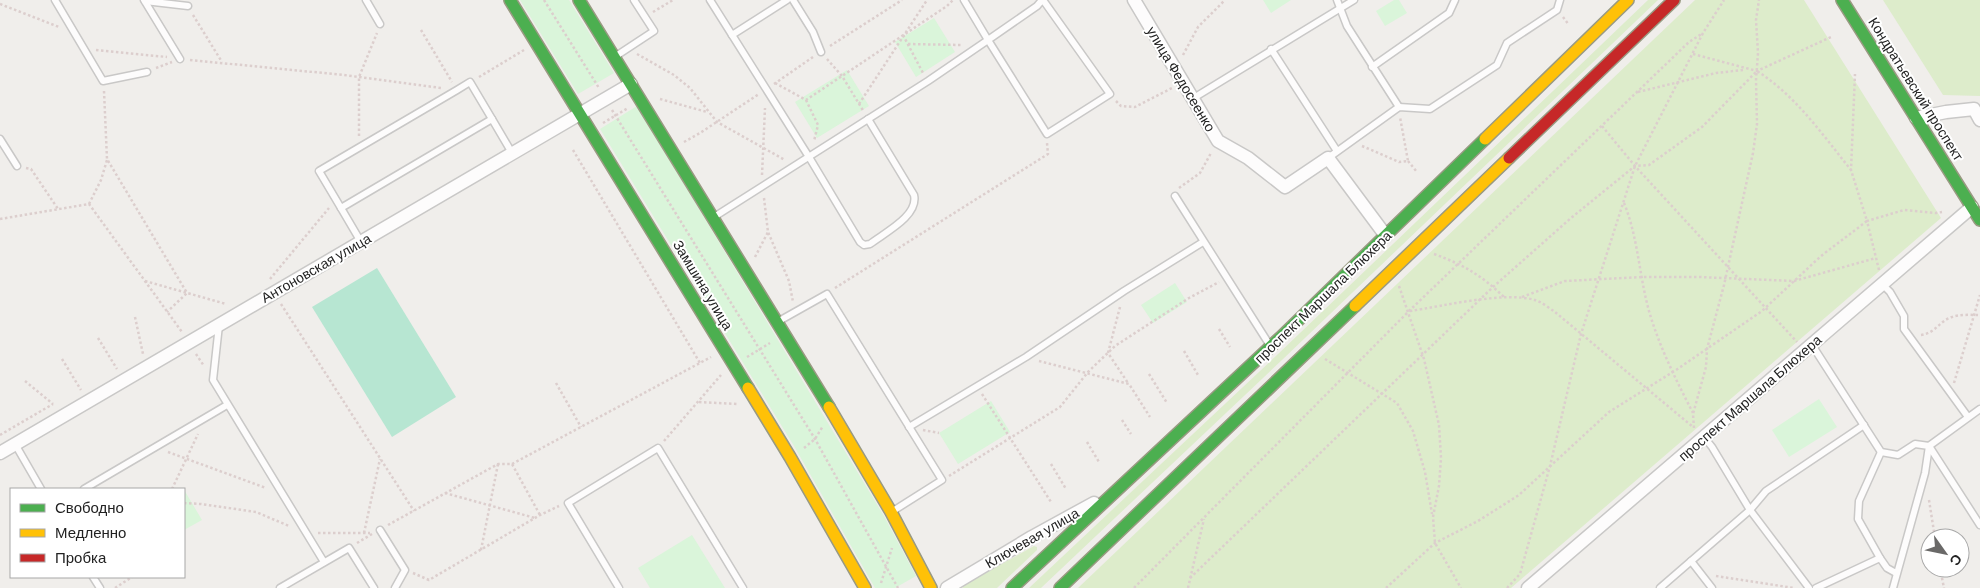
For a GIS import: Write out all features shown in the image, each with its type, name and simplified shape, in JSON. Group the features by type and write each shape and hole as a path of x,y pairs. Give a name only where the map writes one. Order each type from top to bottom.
{"main road":[{"name":"Замшина улица","path":"510,0 790,457 865,588"},
{"path":"579,0 831,410 891,512 931,588"},
{"name":"проспект Маршала Блюхера","path":"1012,588 1271,347 1628,0"},
{"name":"проспект Маршала Блюхера","path":"1060,588 1674,0"},
{"name":"Кондратьевский проспект","path":"1842,0 1980,220"}],"street":[{"name":"улица Федосеенко","path":"1134,0 1218,140 1248,158 1285,187 1332,154"},
{"name":"Антоновская улица","path":"0,452 244,310 270,288 361,242 631,84"},
{"path":"1916,118 1946,112 1978,113"},
{"path":"1332,154 1386,236"},
{"name":"проспект Маршала Блюхера","path":"1528,588 1972,207"},
{"name":"Ключевая улица","path":"947,588 1032,537 1118,490"}],"lane":[{"path":"55,0 103,81 147,72"},
{"path":"366,0 380,24"},
{"path":"615,57 654,31 634,0"},
{"path":"710,0 860,242 864,245 870,244 909,215 915,201 914,195 868,119"},
{"path":"732,35 787,0"},
{"path":"793,0 812,32 821,52"},
{"path":"714,218 928,81 988,40 1037,6 1043,0 1110,94 1047,134 988,40 964,0"},
{"path":"1337,0 1347,26 1399,108"},
{"path":"1192,99 1354,0"},
{"path":"1372,67 1449,13 1455,0"},
{"path":"1271,49 1332,154 1399,108 1430,109 1490,70 1497,64 1507,43 1557,10 1560,0"},
{"path":"144,1 188,6"},
{"path":"144,1 180,59"},
{"path":"361,242 319,171 358,148 470,82 512,153"},
{"path":"341,208 492,119"},
{"path":"0,139 16,166"},
{"path":"1175,196 1271,347"},
{"path":"909,427 1026,357 1124,291 1203,242"},
{"path":"1882,284 1890,292 1904,316 1904,329 1968,417"},
{"path":"778,322 827,294 942,480 891,512"},
{"path":"219,325 213,380 324,562"},
{"path":"1808,347 1882,452 1898,455 1915,444 1929,446 1980,525"},
{"path":"86,488 227,405"},
{"path":"1893,588 1924,474 1929,446 1980,409"},
{"path":"1660,588 1750,510 1766,491 1864,425"},
{"path":"1704,437 1750,510 1809,588"},
{"path":"15,444 40,488"},
{"path":"619,588 568,503 658,448 743,588"},
{"path":"1882,452 1859,501 1858,519 1887,568 1896,573"},
{"path":"380,530 405,570 395,588"},
{"path":"280,588 349,548 374,588"},
{"path":"1816,588 1880,558"},
{"path":"1691,560 1712,588"}],"path":[{"path":"544,0 602,93"},
{"path":"645,17 673,0"},
{"path":"678,145 902,0"},
{"path":"859,104 927,0"},
{"path":"806,100 947,6 953,0"},
{"path":"1175,70 1198,26 1225,0"},
{"path":"1507,588 1520,574 1550,466 1581,334 1600,280 1634,166 1703,33 1724,0"},
{"path":"1694,428 1693,414 1706,367 1707,349 1753,154 1757,124 1758,53 1756,20 1759,0"},
{"path":"0,4 74,33"},
{"path":"188,6 222,62"},
{"path":"358,148 359,77 380,24"},
{"path":"421,30 457,90"},
{"path":"1134,588 1409,311 1689,42 1703,33"},
{"path":"903,35 928,81"},
{"path":"1190,578 1493,286 1571,218 1634,166 1649,165 1702,126 1757,71 1832,37"},
{"path":"908,44 980,45"},
{"path":"470,82 529,47"},
{"path":"84,48 359,77 457,90"},
{"path":"629,48 644,60 674,75 690,88 716,122 795,166"},
{"path":"821,52 842,76 868,119"},
{"path":"1692,54 1757,71 1776,84 1807,115 1851,170"},
{"path":"147,72 180,59"},
{"path":"1637,92 1716,73 1747,69"},
{"path":"1855,74 1851,170 1882,284"},
{"path":"89,204 101,180 107,159 103,81"},
{"path":"775,83 806,100 818,125 809,157"},
{"path":"1110,94 1121,106 1135,107 1183,83"},
{"path":"766,89 762,186 768,232 789,281 794,312"},
{"path":"591,130 648,96 709,113"},
{"path":"610,106 815,439 898,588"},
{"path":"1399,108 1408,161 1417,172"},
{"path":"1602,126 1634,166 1766,308 1808,347"},
{"path":"827,294 1048,154 1047,134"},
{"path":"1175,196 1179,188 1200,173 1218,140"},
{"path":"1351,141 1399,162 1408,161"},
{"path":"573,150 700,363"},
{"path":"107,159 187,293"},
{"path":"16,166 31,169 58,209"},
{"path":"336,200 270,288 414,511"},
{"path":"1624,201 1634,235 1650,311 1672,372 1693,414"},
{"path":"0,219 89,204"},
{"path":"89,204 189,342 213,380"},
{"path":"1386,588 1435,543 1478,521 1519,495 1609,412 1707,349 1766,308 1820,256 1866,221 1904,210 1936,214 1942,212"},
{"path":"751,264 768,232"},
{"path":"1415,248 1459,263 1493,286 1504,297"},
{"path":"1522,297 1565,282 1642,277 1794,281 1876,258"},
{"path":"1393,270 1409,311 1422,354 1439,425 1441,458 1433,517"},
{"path":"942,480 1060,407 1088,372 1115,346 1181,304 1227,278"},
{"path":"144,281 244,310"},
{"path":"1124,291 1108,353 1150,417"},
{"path":"167,312 187,293"},
{"path":"1951,394 1980,295"},
{"path":"1409,311 1504,297 1522,297 1537,300 1555,312 1704,437"},
{"path":"1915,344 1921,335 1930,334 1952,317 1980,315"},
{"path":"135,317 146,367"},
{"path":"1219,329 1230,347"},
{"path":"98,338 124,380"},
{"path":"742,360 772,342"},
{"path":"1310,350 1396,403 1413,431 1425,472 1433,517 1435,543 1461,588"},
{"path":"1184,351 1198,375"},
{"path":"380,530 498,464 512,464 716,354"},
{"path":"1026,357 1129,384"},
{"path":"62,360 88,401"},
{"path":"658,448 725,370"},
{"path":"1149,374 1167,403"},
{"path":"25,381 66,414"},
{"path":"556,383 581,427"},
{"path":"978,386 1051,502"},
{"path":"699,402 737,404"},
{"path":"0,435 53,404"},
{"path":"790,457 815,439 831,410"},
{"path":"172,488 206,418"},
{"path":"1122,420 1131,434"},
{"path":"1086,442 1099,462"},
{"path":"156,447 282,494"},
{"path":"364,533 380,458"},
{"path":"480,550 498,464"},
{"path":"512,464 540,515"},
{"path":"1051,464 1066,489"},
{"path":"1924,474 1933,528"},
{"path":"445,493 535,518"},
{"path":"405,570 429,580 540,515 568,503"},
{"path":"185,504 201,504 256,512 306,533 374,533 349,548"},
{"path":"1188,588 1205,517"},
{"path":"879,588 899,527"},
{"path":"1701,573 1794,588"},
{"path":"115,588 130,578"}],"green space":[{"path":"520,0 569,0 614,73 578,94"},
{"path":"1263,0 1291,0 1271,13"},
{"path":"1394,0 1399,0 1407,13 1385,26 1376,11"},
{"path":"1648,0 1658,0 1041,588 1029,588 1277,355"},
{"path":"1695,0 1804,0 1941,218 1511,588 1078,588"},
{"path":"1883,0 1980,0 1980,96 1943,95"},
{"path":"934,18 955,52 916,77 895,42"},
{"path":"847,70 869,106 817,138 795,102"},
{"path":"637,106 884,516 916,576 895,588 875,588 794,446 600,129"},
{"path":"377,268 456,397 392,437 312,307"},
{"path":"1175,283 1187,302 1153,323 1141,305"},
{"path":"1819,399 1837,427 1789,457 1772,430"},
{"path":"991,401 1010,432 958,464 939,433"},
{"path":"185,492 202,520 185,529"},
{"path":"692,535 725,588 650,588 638,568"},
{"path":"1034,546 1037,547 1037,550 997,588 963,588 962,586"}],"traffic: fast":[{"path":"510,0 748,388"},
{"path":"579,0 829,407"},
{"path":"1842,0 1980,220"},
{"path":"1012,588 1282,336 1485,139"},
{"path":"1060,588 1355,306"}],"traffic: slow":[{"path":"1485,139 1628,0"},
{"path":"1355,306 1509,158"},
{"path":"748,388 865,588"},
{"path":"829,407 891,512 931,588"}],"traffic: jam":[{"path":"1509,158 1674,0"}]}
